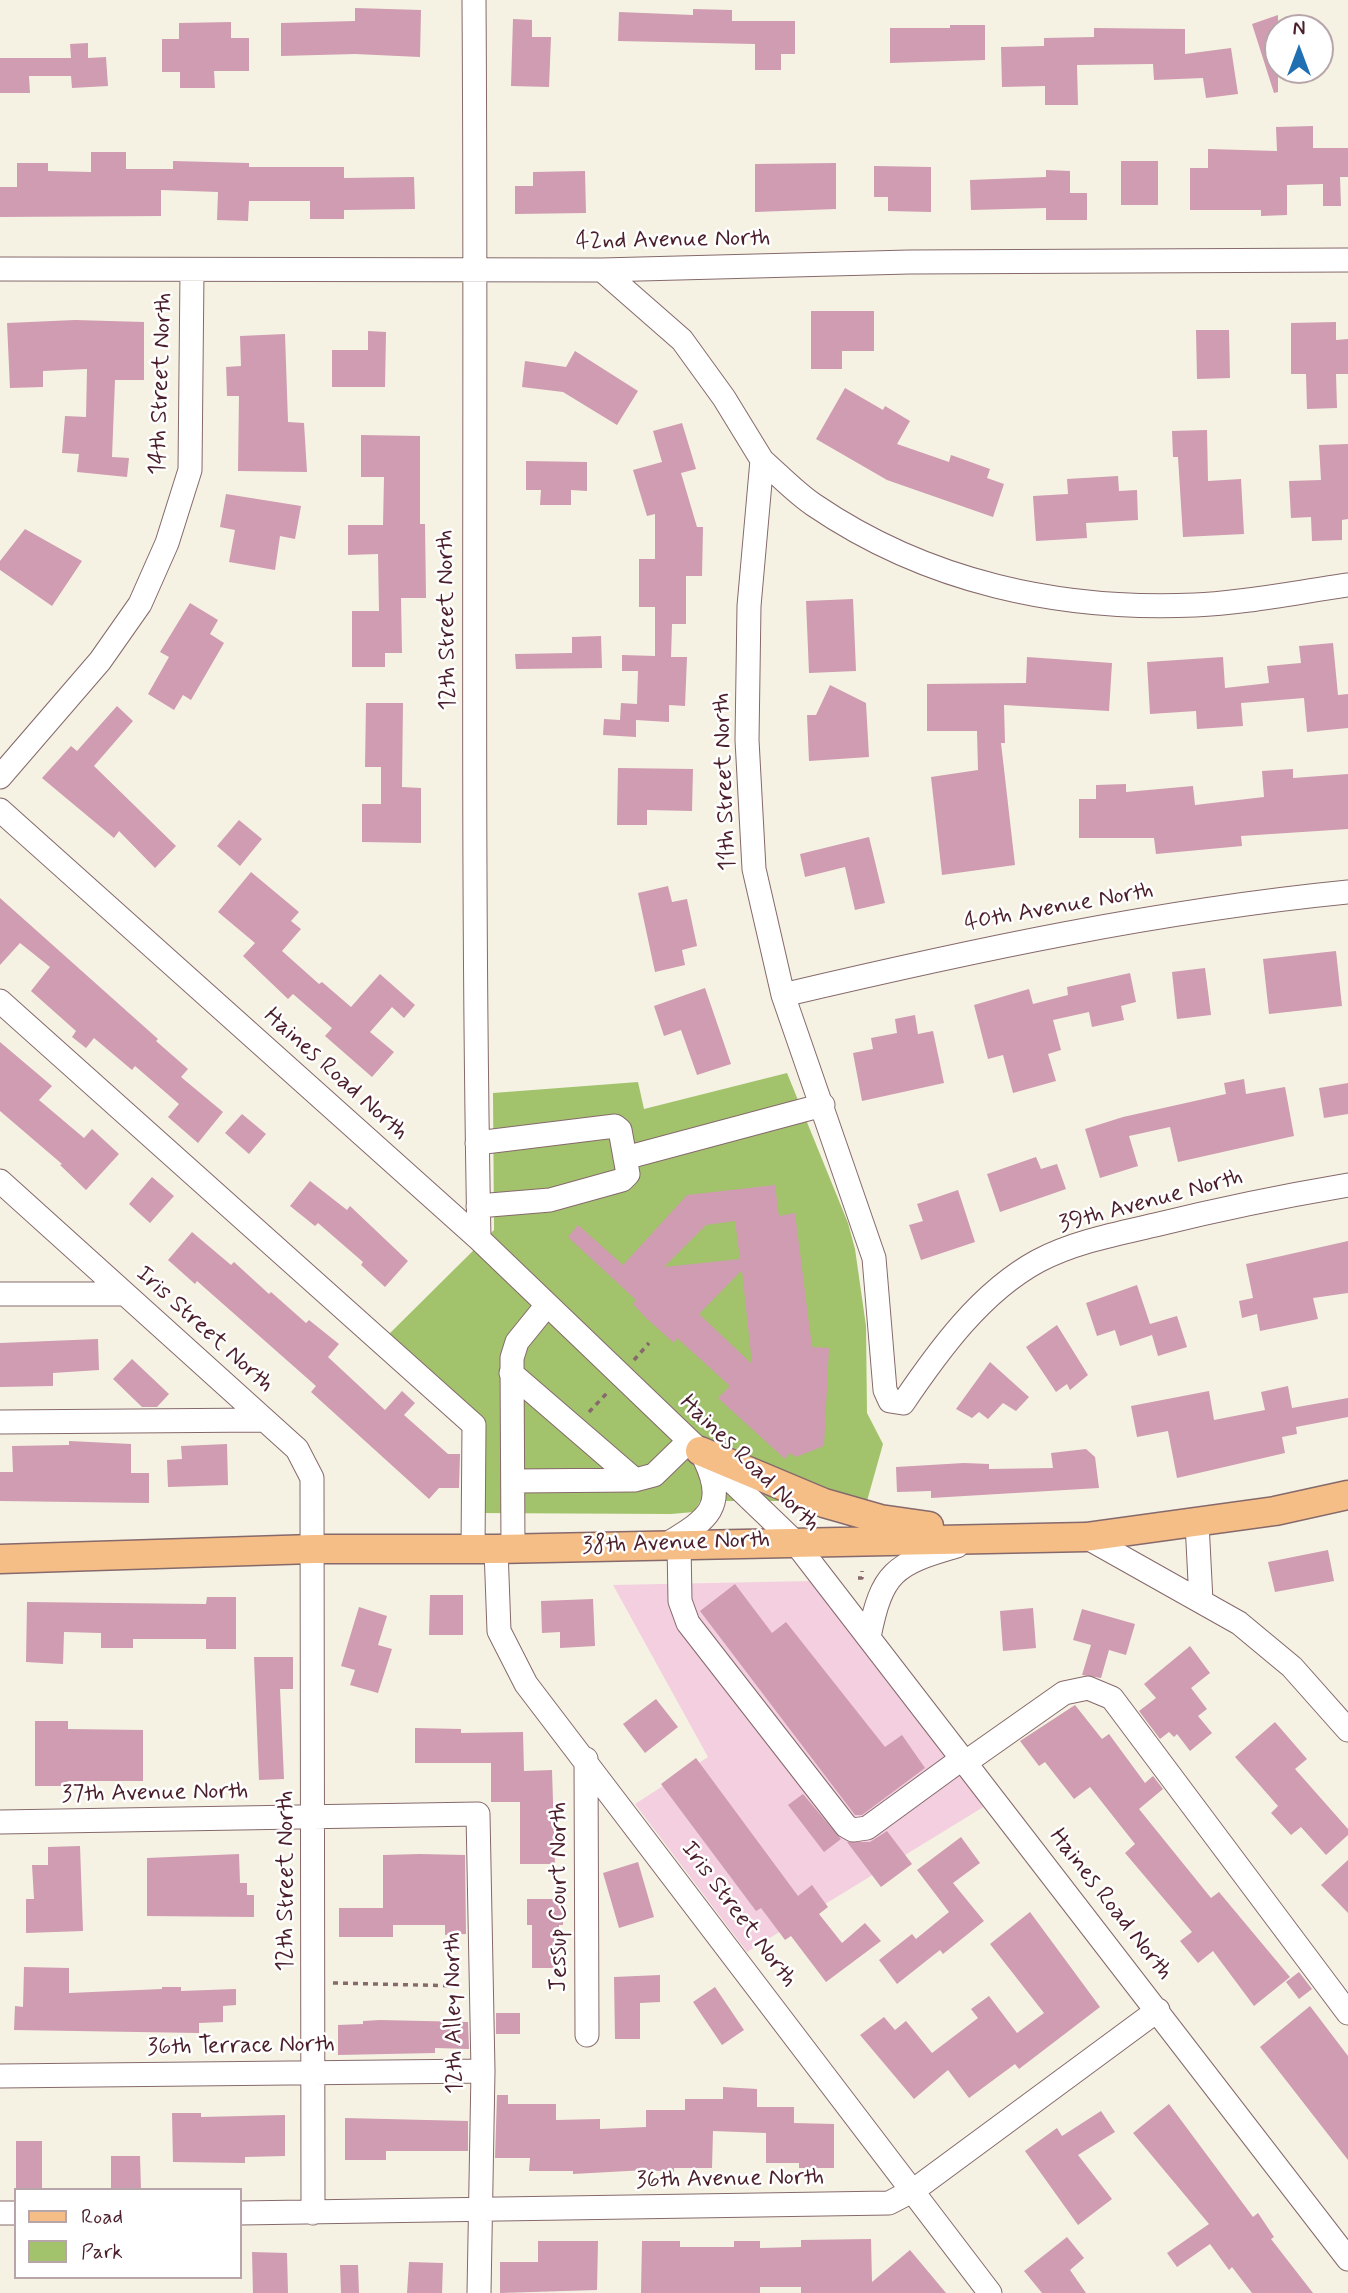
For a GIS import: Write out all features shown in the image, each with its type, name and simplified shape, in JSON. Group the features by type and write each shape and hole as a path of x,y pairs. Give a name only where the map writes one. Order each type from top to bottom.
{"main road":[{"path":"695,1446 824,1503 880,1519 961,1530 979,1540"},
{"name":"38th Avenue North","path":"0,1559 313,1549 494,1549 1086,1537 1196,1523 1348,1495"}],"street":[{"name":"12th Street North","path":"474,0 476,270 472,511 479,1239"},
{"name":"42nd Avenue North","path":"0,269 602,270 909,262 1348,260"},
{"path":"602,270 682,340 724,398 762,460 813,505 873,539 929,565 995,588 1107,607 1197,606 1348,585"},
{"name":"14th Street North","path":"0,777 100,662 139,604 167,543 190,470 192,271"},
{"name":"11th Street North","path":"762,460 749,606 747,740 754,869 783,995 874,1258 885,1390 890,1401 903,1403"},
{"name":"Haines Road North","path":"0,810 479,1239 794,1541 1348,2259"},
{"name":"40th Avenue North","path":"783,995 981,948 1125,921 1254,901 1348,892"},
{"path":"0,1001 474,1425 494,1549"},
{"path":"625,1158 823,1105"},
{"path":"477,1143 615,1126 620,1130 626,1178 537,1202 478,1206"},
{"name":"Iris Street North","path":"0,1181 297,1449 312,1478 313,1549"},
{"name":"39th Avenue North","path":"903,1403 941,1350 989,1297 1038,1261 1086,1242 1149,1226 1266,1198 1348,1185"},
{"path":"0,1294 125,1294"},
{"path":"494,1549 514,1481 511,1373 517,1342 547,1305"},
{"path":"511,1373 635,1480"},
{"path":"0,1422 264,1420"},
{"path":"514,1481 635,1480 654,1475 695,1446 715,1481 714,1498 707,1516 673,1544 680,1601 688,1623 846,1826 853,1830 867,1828 1064,1693 1088,1688 1112,1698 1348,2013"},
{"path":"1196,1523 1201,1601"},
{"path":"1086,1537 1240,1623 1292,1667 1348,1730"},
{"path":"869,1637 876,1601 890,1576 916,1558 979,1540"},
{"name":"12th Street North","path":"313,1549 313,2213"},
{"name":"Iris Street North","path":"494,1549 499,1631 526,1684 586,1759 990,2293"},
{"name":"Jessup Court North","path":"586,1759 587,2035"},
{"name":"37th Avenue North","path":"0,1822 478,1814"},
{"name":"12th Alley North","path":"478,1814 483,2071 482,2211"},
{"name":"36th Avenue North","path":"242,2213 889,2203 914,2190 1158,2010"},
{"name":"36th Terrace North","path":"0,2076 483,2071"},
{"path":"479,2293 482,2211"}],"path":[{"path":"629,1365 649,1343"},
{"path":"574,1427 609,1391"},
{"path":"858,1578 862,1578 862,1571"},
{"path":"313,1983 482,1986"}],"shaded area":[{"path":"811,1581 985,1806 747,1952 635,1804 708,1757 613,1585"}],"green space":[{"path":"787,1073 848,1223 855,1249 866,1326 867,1413 883,1444 867,1501 700,1501 694,1512 671,1514 473,1513 474,1425 381,1342 494,1230 493,1093 638,1082 644,1109"}],"building":[{"path":"355,8 421,10 420,57 355,54 281,56 281,23 355,21"},
{"path":"693,9 732,10 732,21 795,21 795,54 781,54 781,70 755,70 755,44 618,41 619,12 693,15"},
{"path":"513,19 532,20 532,37 551,37 549,87 511,86"},
{"path":"1264,20 1264,62 1252,24"},
{"path":"231,22 231,38 249,38 249,71 214,71 215,88 180,88 180,72 162,72 162,39 179,39 179,23"},
{"path":"950,25 985,25 985,60 890,63 890,28 950,28"},
{"path":"1094,28 1185,29 1185,54 1231,48 1238,94 1206,98 1203,78 1154,80 1153,64 1077,65 1078,105 1045,105 1045,86 1002,87 1001,47 1044,46 1044,38 1094,37"},
{"path":"88,43 88,58 106,57 108,86 72,88 71,76 29,76 30,93 0,93 0,58 71,58 70,44"},
{"path":"1271,84 1278,84 1278,92 1274,93"},
{"path":"1313,126 1313,148 1348,148 1348,177 1340,177 1341,206 1323,206 1323,184 1287,185 1287,215 1261,216 1261,210 1190,210 1190,168 1208,168 1208,149 1277,151 1276,127"},
{"path":"91,152 126,152 126,169 173,169 173,161 249,163 249,167 344,167 344,178 414,177 415,209 344,210 344,219 310,219 310,201 249,201 248,221 217,220 218,192 161,190 161,216 0,217 0,187 17,187 17,163 48,163 48,171 91,172"},
{"path":"1121,161 1158,161 1158,205 1121,205"},
{"path":"836,163 836,209 755,212 755,164"},
{"path":"874,166 931,167 931,212 888,211 888,197 874,197"},
{"path":"1046,170 1070,171 1070,193 1087,193 1087,220 1046,220 1046,208 971,210 970,180 1046,177"},
{"path":"585,171 586,213 515,214 515,186 533,186 533,172"},
{"path":"811,311 874,311 874,351 842,351 842,369 811,369"},
{"path":"75,320 144,322 144,380 115,380 112,457 129,458 127,477 77,472 79,454 62,453 65,416 86,417 87,369 43,371 43,387 10,388 7,323"},
{"path":"1336,322 1336,340 1348,339 1348,374 1336,374 1337,408 1307,409 1306,374 1291,374 1291,323"},
{"path":"1196,330 1229,330 1230,378 1197,379"},
{"path":"368,331 386,332 385,387 332,387 332,350 368,350"},
{"path":"285,334 288,422 304,423 307,472 238,471 239,396 227,396 226,367 241,366 240,336"},
{"path":"575,351 638,391 617,425 563,392 522,387 525,361 566,367"},
{"path":"845,388 883,410 885,406 910,421 897,444 949,462 951,455 990,469 987,478 1004,484 993,517 887,480 816,439"},
{"path":"682,423 696,469 681,473 697,527 703,527 702,576 686,576 686,624 672,624 671,657 687,657 685,706 669,705 669,722 636,720 636,737 603,735 604,719 620,720 621,703 637,704 638,671 622,671 622,655 655,656 655,607 639,607 639,559 655,559 655,514 647,516 633,470 662,462 653,431"},
{"path":"1207,430 1208,481 1241,479 1244,534 1183,537 1178,457 1173,457 1172,431"},
{"path":"361,435 420,436 420,524 425,524 426,598 401,598 402,653 385,653 385,667 352,667 352,611 379,611 378,554 348,555 348,525 383,525 384,477 361,477"},
{"path":"1348,444 1348,519 1342,520 1342,540 1312,541 1311,517 1291,518 1289,481 1321,480 1319,445"},
{"path":"526,461 587,462 587,491 571,490 571,505 540,505 541,490 526,490"},
{"path":"1118,476 1119,491 1137,490 1138,520 1086,523 1087,538 1036,541 1033,496 1068,494 1067,479"},
{"path":"226,494 301,506 295,539 280,536 275,570 229,562 235,530 220,527"},
{"path":"25,529 82,561 52,606 0,570 0,561"},
{"path":"853,599 856,671 809,673 806,601"},
{"path":"190,603 218,620 210,634 224,643 191,700 183,695 174,710 148,694 169,657 160,652"},
{"path":"601,636 602,668 516,669 515,654 572,653 572,637"},
{"path":"1333,643 1338,695 1348,694 1348,728 1307,732 1304,698 1241,703 1243,726 1197,729 1196,711 1150,714 1147,662 1223,657 1225,688 1269,683 1267,666 1301,663 1299,646"},
{"path":"1027,657 1112,663 1109,711 1004,705 1005,743 1001,743 1015,865 942,875 931,777 978,770 977,731 927,731 927,684 1026,683"},
{"path":"830,685 866,703 869,757 809,761 807,715 816,715"},
{"path":"366,703 403,703 402,787 421,788 421,843 362,842 362,804 381,804 381,767 365,767"},
{"path":"117,706 133,721 94,766 176,846 155,868 119,831 114,838 42,778 71,746 77,751"},
{"path":"618,768 693,769 692,811 647,810 647,825 617,825"},
{"path":"1293,769 1293,778 1348,774 1348,829 1241,836 1242,846 1156,854 1154,838 1079,838 1079,799 1096,799 1096,785 1126,784 1126,792 1193,786 1195,805 1264,797 1262,771"},
{"path":"239,820 262,839 240,866 217,846"},
{"path":"869,837 885,903 855,910 845,867 805,877 800,854"},
{"path":"251,872 299,912 291,921 301,929 282,951 319,984 322,982 351,1007 380,974 415,1005 404,1018 392,1007 370,1032 394,1052 372,1077 325,1036 332,1028 293,994 288,999 243,956 255,943 218,912"},
{"path":"668,886 672,902 687,899 697,946 682,950 685,965 655,972 638,893"},
{"path":"0,898 158,1039 156,1041 188,1069 181,1077 223,1112 198,1143 168,1117 179,1104 135,1066 132,1070 94,1038 86,1048 72,1037 76,1031 31,991 50,967 20,943 0,965"},
{"path":"1336,951 1342,1006 1269,1014 1263,959"},
{"path":"1205,968 1211,1015 1177,1019 1172,972"},
{"path":"1130,973 1136,1002 1121,1006 1124,1020 1092,1027 1089,1012 1053,1020 1061,1050 1048,1054 1056,1081 1013,1093 1003,1055 988,1059 974,1005 1029,989 1033,1004 1068,995 1067,987"},
{"path":"705,988 731,1064 697,1075 681,1030 664,1036 654,1006"},
{"path":"915,1015 918,1034 933,1031 944,1083 862,1101 853,1053 873,1049 871,1038 897,1033 895,1019"},
{"path":"0,1042 52,1086 39,1100 84,1138 92,1129 119,1154 86,1190 60,1165 62,1164 0,1111"},
{"path":"1244,1079 1246,1094 1285,1087 1294,1136 1178,1162 1170,1127 1129,1136 1138,1166 1100,1178 1085,1129 1123,1117 1226,1094 1224,1083"},
{"path":"1348,1083 1348,1114 1324,1118 1319,1088"},
{"path":"242,1114 266,1134 249,1154 225,1133"},
{"path":"1036,1157 1041,1169 1057,1164 1066,1189 1000,1212 987,1174"},
{"path":"152,1177 174,1196 150,1223 129,1204"},
{"path":"310,1181 347,1210 350,1206 408,1261 385,1287 361,1265 363,1262 318,1223 315,1226 290,1206"},
{"path":"775,1185 779,1216 795,1213 812,1347 829,1348 824,1446 796,1457 790,1453 785,1459 718,1398 730,1386 677,1338 674,1343 646,1318 633,1304 636,1300 568,1237 578,1225 623,1265 687,1195","holes":["735,1221 740,1259 664,1267 706,1225","742,1270 752,1364 699,1314"]},
{"path":"958,1190 975,1242 921,1260 909,1225 923,1221 917,1204"},
{"path":"192,1232 231,1265 234,1262 306,1323 309,1320 339,1344 328,1357 385,1410 402,1391 415,1403 404,1415 448,1454 460,1454 459,1488 439,1488 429,1499 311,1392 316,1386 197,1281 195,1284 168,1260"},
{"path":"1348,1241 1348,1293 1313,1298 1318,1319 1260,1331 1257,1314 1242,1318 1239,1301 1253,1298 1246,1264"},
{"path":"1137,1285 1150,1324 1177,1316 1187,1347 1158,1356 1152,1335 1120,1346 1115,1330 1097,1336 1086,1303"},
{"path":"1057,1325 1088,1375 1070,1390 1067,1384 1056,1392 1026,1347"},
{"path":"98,1339 99,1370 53,1373 53,1386 0,1387 0,1343"},
{"path":"132,1359 169,1394 157,1407 142,1407 113,1379"},
{"path":"990,1362 1029,1397 1016,1411 1003,1403 988,1419 979,1412 972,1418 956,1409"},
{"path":"1288,1386 1292,1408 1348,1398 1348,1417 1296,1427 1297,1434 1282,1437 1285,1453 1177,1478 1168,1431 1137,1437 1131,1406 1209,1391 1214,1420 1265,1410 1261,1392"},
{"path":"69,1441 131,1444 131,1473 149,1473 149,1503 0,1501 0,1472 13,1472 12,1446 69,1445"},
{"path":"227,1444 228,1485 168,1487 167,1460 182,1459 181,1446"},
{"path":"1086,1449 1095,1457 1099,1488 931,1498 931,1491 897,1492 896,1467 964,1463 989,1464 989,1469 1053,1468 1051,1453"},
{"path":"1328,1550 1334,1581 1275,1592 1268,1562"},
{"path":"735,1584 772,1633 786,1622 885,1747 902,1735 925,1768 862,1815 855,1815 700,1611"},
{"path":"430,1595 463,1595 463,1635 429,1635"},
{"path":"207,1597 236,1597 236,1649 206,1649 206,1639 133,1639 133,1648 101,1648 101,1633 64,1632 63,1664 26,1662 27,1602 206,1604"},
{"path":"593,1599 595,1646 560,1648 560,1632 542,1633 541,1601"},
{"path":"359,1607 387,1616 378,1645 392,1649 378,1693 350,1685 355,1670 341,1666"},
{"path":"1033,1608 1036,1648 1003,1651 1000,1611"},
{"path":"1082,1609 1135,1624 1126,1655 1109,1650 1101,1678 1082,1675 1091,1645 1073,1640"},
{"path":"1190,1646 1210,1673 1191,1688 1207,1709 1198,1716 1212,1733 1190,1751 1177,1734 1174,1737 1169,1732 1160,1739 1139,1711 1156,1698 1144,1684"},
{"path":"254,1657 293,1657 293,1689 280,1689 284,1779 259,1780"},
{"path":"656,1699 678,1727 645,1753 623,1724"},
{"path":"1075,1705 1102,1739 1109,1734 1145,1783 1153,1776 1163,1789 1139,1809 1211,1898 1219,1892 1290,1977 1254,2006 1213,1951 1198,1963 1180,1941 1192,1932 1125,1853 1135,1844 1090,1787 1074,1799 1045,1762 1039,1766 1020,1741"},
{"path":"35,1721 68,1721 68,1729 143,1730 143,1781 68,1781 68,1786 35,1786"},
{"path":"1275,1722 1307,1759 1295,1769 1348,1829 1348,1835 1326,1855 1301,1827 1291,1835 1271,1813 1278,1806 1235,1757"},
{"path":"415,1728 461,1729 461,1733 523,1732 524,1771 552,1770 555,1864 520,1864 520,1802 491,1802 491,1763 415,1763"},
{"path":"696,1758 798,1896 812,1885 828,1907 819,1914 842,1943 865,1923 881,1941 826,1982 791,1936 785,1940 761,1908 756,1911 661,1784"},
{"path":"803,1794 841,1839 824,1852 788,1805"},
{"path":"887,1831 912,1864 881,1887 847,1842 870,1842"},
{"path":"961,1837 980,1863 953,1883 984,1921 943,1954 940,1950 897,1984 879,1960 912,1934 916,1939 949,1912 917,1870"},
{"path":"80,1846 83,1931 26,1933 26,1899 34,1899 32,1865 48,1865 48,1847"},
{"path":"239,1854 240,1883 247,1883 247,1895 254,1895 254,1917 147,1916 147,1858"},
{"path":"383,1855 465,1855 466,1934 445,1935 445,1925 393,1925 393,1937 339,1937 339,1908 383,1908"},
{"path":"1348,1860 1348,1913 1321,1885"},
{"path":"638,1862 654,1917 619,1928 603,1873"},
{"path":"527,1899 563,1899 563,1925 559,1925 559,1968 532,1968 532,1925 527,1925"},
{"path":"1030,1912 1100,2007 1019,2069 1015,2064 969,2098 948,2070 914,2099 860,2035 884,2017 895,2030 906,2021 932,2053 978,2018 971,2009 989,1996 1017,2033 1044,2013 990,1944"},
{"path":"24,1967 69,1968 69,1993 162,1987 181,1987 181,1991 236,1989 236,2005 223,2006 223,2022 199,2023 199,2033 14,2030 15,2006 23,2007"},
{"path":"1299,1972 1312,1989 1299,1999 1286,1982"},
{"path":"660,1975 660,2002 640,2003 640,2039 615,2039 614,1977"},
{"path":"715,1987 744,2030 722,2045 693,2002"},
{"path":"1310,2006 1348,2056 1348,2160 1260,2047"},
{"path":"496,2013 520,2013 520,2034 496,2034"},
{"path":"380,2020 468,2022 469,2049 435,2048 435,2053 338,2055 338,2025"},
{"path":"723,2087 757,2089 757,2107 794,2107 794,2123 834,2124 834,2168 799,2168 799,2163 766,2163 766,2133 713,2131 712,2168 674,2168 674,2172 646,2170 573,2174 573,2171 529,2171 530,2158 495,2158 497,2095 508,2095 508,2104 556,2104 556,2120 600,2119 600,2129 646,2127 646,2110 685,2110 685,2099 723,2099"},
{"path":"1169,2104 1253,2217 1258,2213 1274,2237 1271,2239 1313,2293 1252,2293 1232,2267 1229,2270 1210,2244 1177,2267 1167,2253 1209,2224 1133,2133"},
{"path":"1101,2111 1115,2132 1078,2155 1112,2199 1078,2225 1025,2151 1057,2128 1062,2136"},
{"path":"172,2113 201,2113 201,2117 285,2115 285,2156 245,2157 245,2163 173,2162"},
{"path":"345,2118 468,2121 468,2151 386,2151 386,2160 345,2160"},
{"path":"16,2141 42,2141 42,2188 16,2188"},
{"path":"111,2156 140,2156 141,2188 111,2188"},
{"path":"1067,2237 1084,2258 1070,2270 1086,2293 1042,2293 1024,2271"},
{"path":"871,2239 872,2282 910,2250 946,2293 801,2293 801,2287 760,2287 760,2293 641,2293 642,2241 680,2241 680,2247 734,2247 734,2241 760,2241 760,2248 801,2247 801,2240"},
{"path":"538,2241 598,2241 597,2290 500,2293 500,2262 538,2262"},
{"path":"252,2252 287,2253 288,2293 253,2293"},
{"path":"409,2262 443,2263 442,2293 407,2293"},
{"path":"340,2265 358,2265 359,2293 341,2293"}]}
